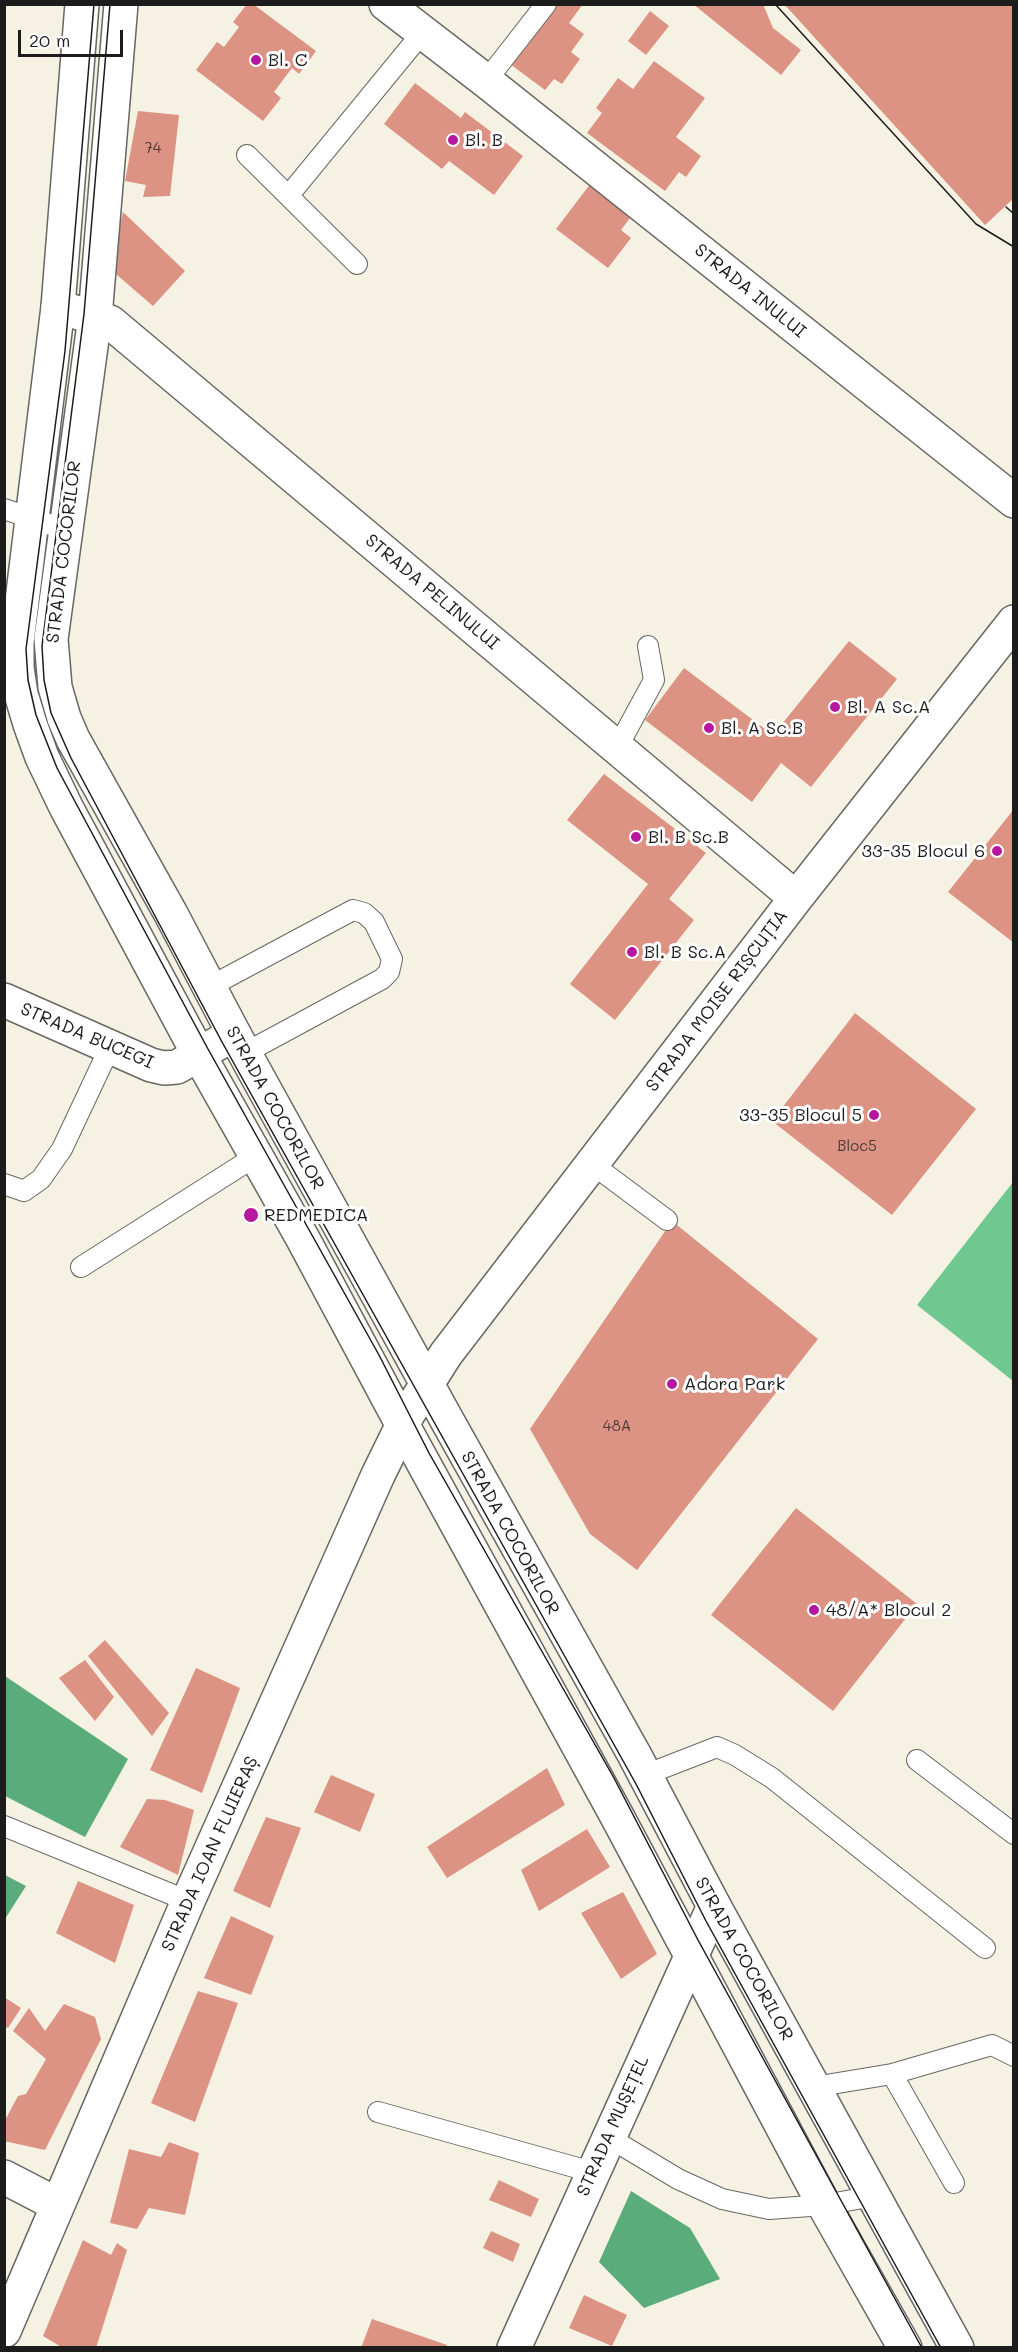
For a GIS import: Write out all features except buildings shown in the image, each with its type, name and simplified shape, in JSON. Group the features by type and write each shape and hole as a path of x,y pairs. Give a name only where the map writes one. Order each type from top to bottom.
{"main road":[{"name":"STRADA COCORILOR","path":"82,4 58,307 19,514 18,676 30,724 42,757 66,807 198,1055 303,1239 824,2205 905,2348"},
{"name":"STRADA COCORILOR","path":"122,4 95,317 51,639 52,668 59,703 73,739 239,1044 645,1775 714,1906 957,2348"},
{"name":"STRADA INULUI","path":"386,4 1014,501"},
{"name":"STRADA PELINULUI","path":"58,307 110,322 796,898"},
{"name":"STRADA MOISE RIȘCUȚIA","path":"427,1384 446,1354 796,898 1014,622"},
{"name":"STRADA BUCEGI","path":"4,1000 151,1065 164,1068 177,1067 198,1055 239,1044"},
{"name":"STRADA IOAN FLUIERAȘ","path":"4,2331 188,1901 402,1424 427,1384"},
{"name":"STRADA MUȘEȚEL","path":"514,2348 714,1906"},
{"path":"4,2177 58,2205"}],"lane":[{"path":"486,81 546,4"},
{"path":"289,195 422,33"},
{"path":"247,155 357,264"},
{"path":"19,514 66,530"},
{"path":"617,748 654,680 648,646"},
{"path":"209,987 353,910 364,913 374,922 392,958 389,972 382,979 239,1044"},
{"path":"4,1184 24,1191 41,1179 62,1149 110,1047"},
{"path":"81,1267 256,1156"},
{"path":"592,1164 667,1220"},
{"path":"645,1775 717,1747 735,1755 772,1778 985,1948"},
{"path":"917,1760 1014,1834"},
{"path":"4,1826 188,1901"},
{"path":"814,2087 892,2074 992,2045 1014,2056"},
{"path":"892,2074 954,2183"},
{"path":"378,2112 592,2172"},
{"path":"608,2137 678,2179 722,2199 769,2209 824,2205 874,2196"}],"green space":[{"path":"1013,1182 1013,1381 917,1305"},
{"path":"5,1676 128,1759 85,1837 5,1796"},
{"path":"5,1875 26,1886 5,1919"},
{"path":"631,2191 690,2228 720,2279 644,2308 599,2262"}],"tram line":[{"path":"94,4 65,351 26,649 28,680 36,715 57,768 208,1049 379,1355 429,1453 614,1778 698,1940 922,2348"},
{"path":"110,4 84,314 42,646 44,680 51,713 71,758 222,1042 636,1784 706,1921 941,2348"},
{"path":"775,4 976,224 1014,247"},
{"path":"1006,207 1014,214"}],"place":[{"name":"Bl. C","path":"256,60"},
{"name":"Bl. B","path":"453,140"},
{"name":"Bl. A Sc.A","path":"835,707"},
{"name":"Bl. A Sc.B","path":"709,728"},
{"name":"Bl. B Sc.B","path":"636,837"},
{"name":"33-35 Blocul 6","path":"997,851"},
{"name":"Bl. B Sc.A","path":"632,952"},
{"name":"33-35 Blocul 5","path":"874,1115"},
{"name":"REDMEDICA","path":"251,1215"},
{"name":"Adora Park","path":"672,1384"},
{"name":"48/A* Blocul 2","path":"814,1610"}]}
